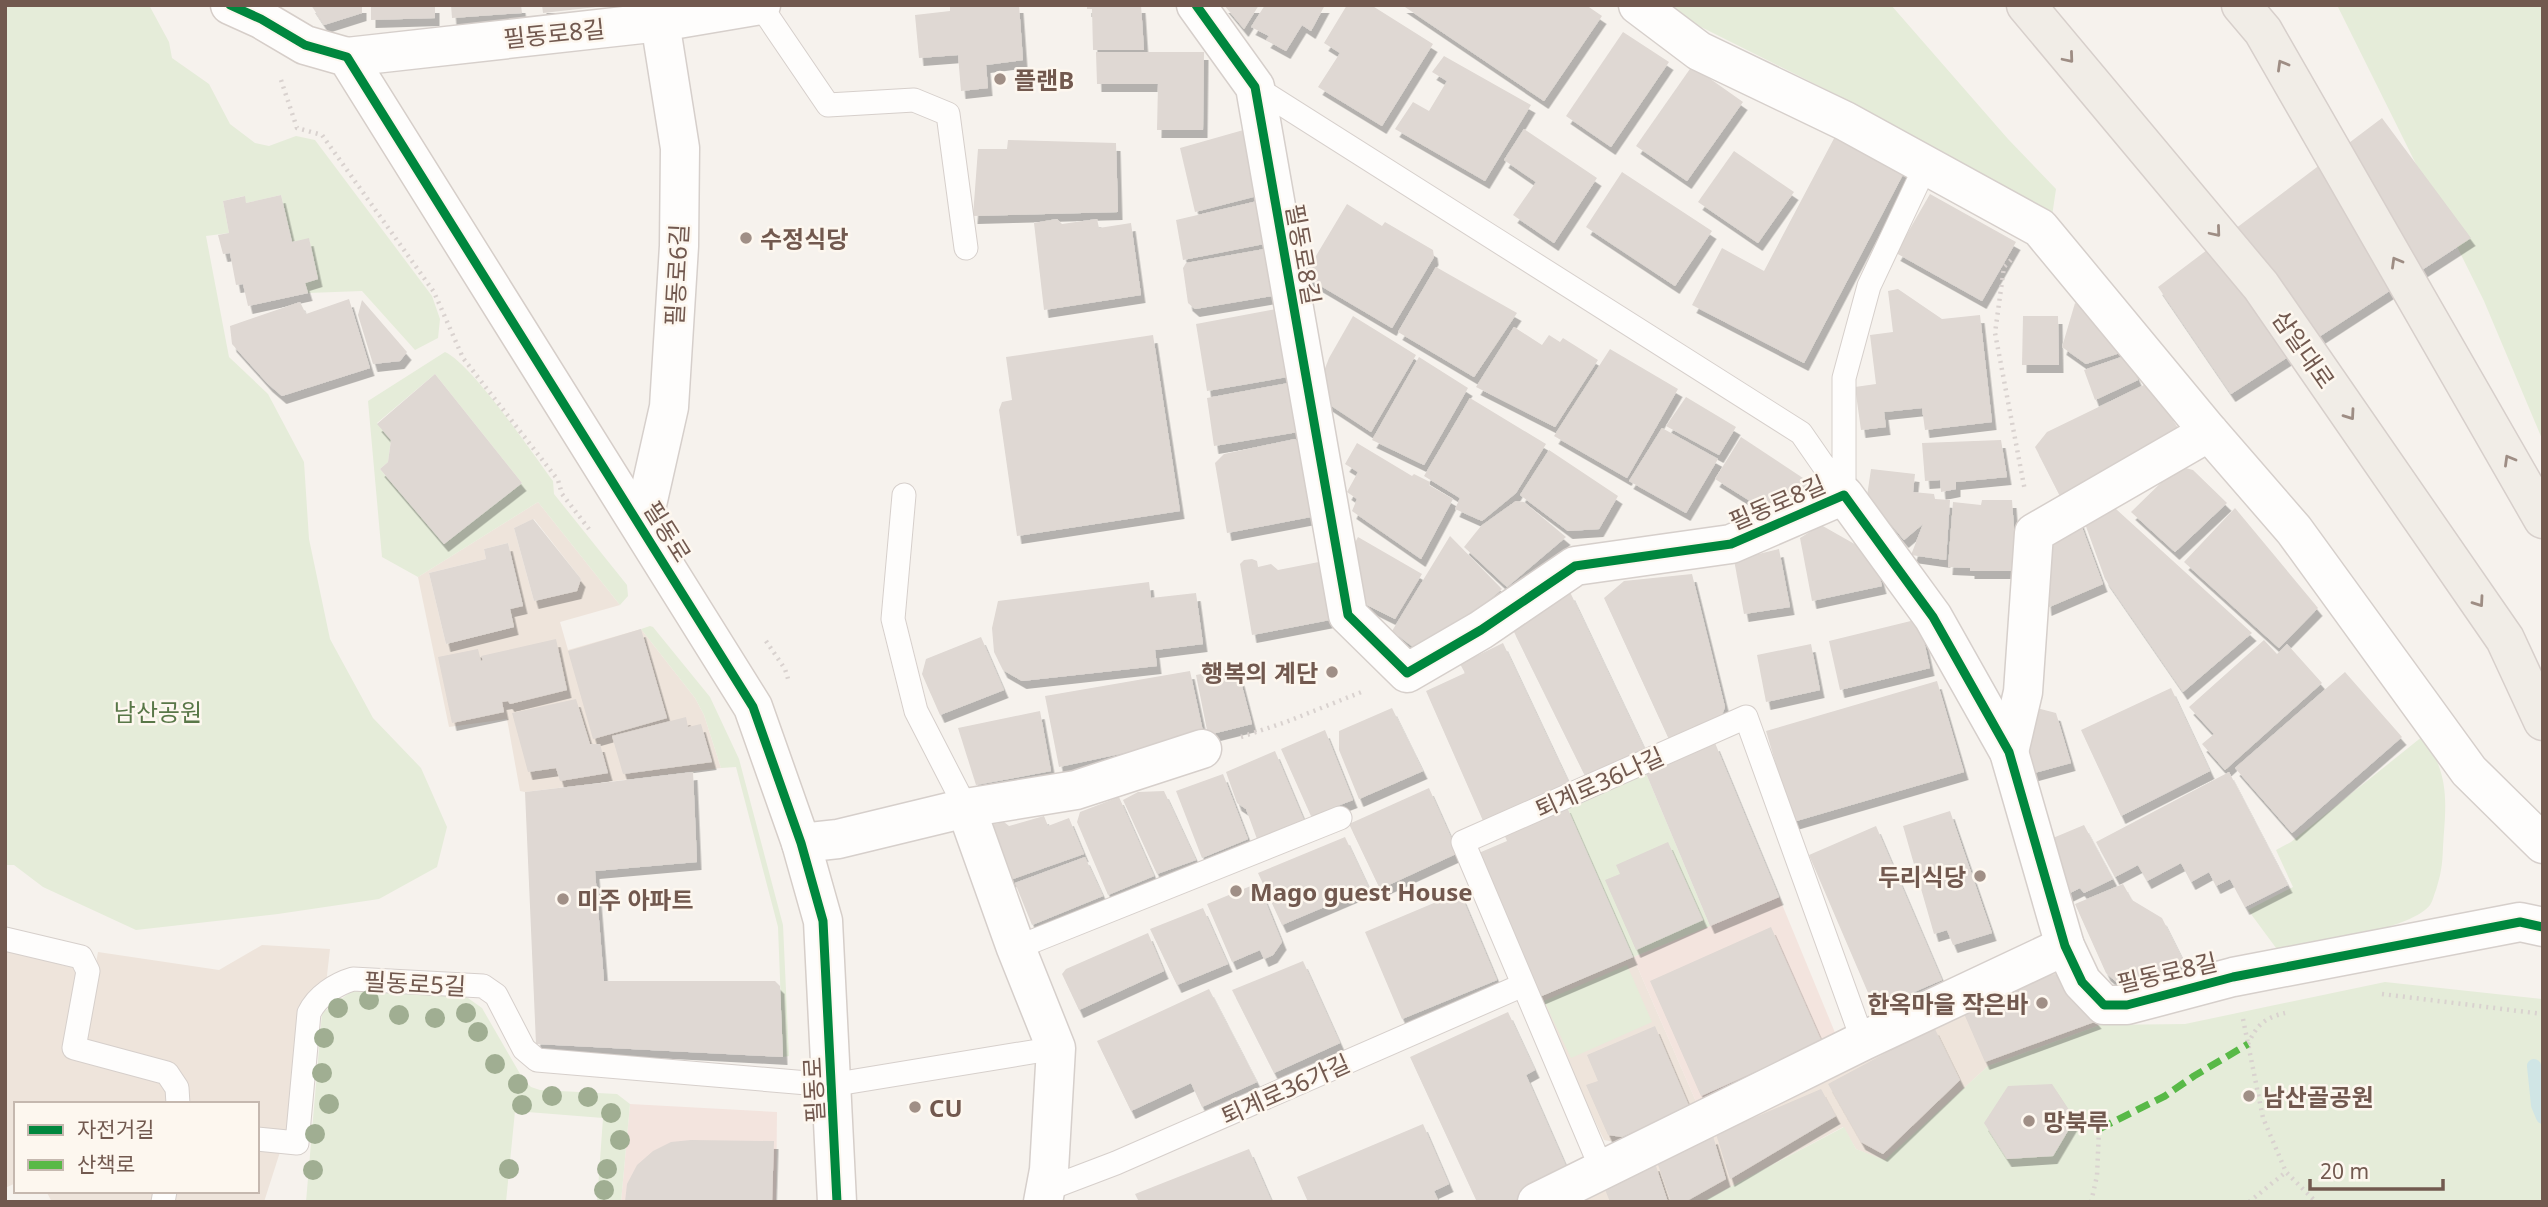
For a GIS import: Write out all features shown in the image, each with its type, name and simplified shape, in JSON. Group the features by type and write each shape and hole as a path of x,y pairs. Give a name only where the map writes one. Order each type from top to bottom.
{"main road":[{"name":"삼일대로","path":"2026,5 2261,286 2505,639 2543,721"},
{"path":"2241,5 2263,32 2543,519"}],"street":[{"name":"필동로8길","path":"346,57 660,22 708,10 760,5"},
{"name":"필동로8길","path":"1196,5 1255,87 1348,615 1407,673 1481,630 1575,566 1731,544 1844,495 1933,617 2009,752 2065,946 2082,982 2104,1005 2127,1005 2233,977 2520,922 2543,927"},
{"path":"1637,5 1699,51 1845,121 2040,228 2294,530 2469,771 2543,844"},
{"path":"245,12 305,45 346,57"},
{"name":"필동로6길","path":"642,527 669,407 679,246 680,148 660,22"},
{"name":"필동로","path":"346,57 754,707 802,843 823,921 837,1202"},
{"path":"2035,533 2209,432"},
{"name":"필동로8길","path":"2009,752 2023,692 2035,533"},
{"path":"802,843 838,839 966,808 1076,790 1202,749"},
{"name":"퇴계로36가길","path":"966,808 1016,948 1056,1048 1049,1170 1044,1196"},
{"path":"1538,1202 1863,1041 2065,946"}],"lane":[{"name":"필동로8길","path":"760,5 828,105 914,100 948,114 966,248"},
{"name":"필동로8길","path":"1255,87 1801,433 1844,495"},
{"name":"필동로8길","path":"1844,495 1844,378 1869,286 1926,165"},
{"name":"퇴계로36가길","path":"904,495 893,619 916,711 966,808"},
{"name":"퇴계로36나길","path":"1602,1170 1463,842 1746,717 1863,1041"},
{"path":"1016,948 1340,818"},
{"path":"5,939 81,957 88,971 74,1048 167,1073 177,1088 178,1102"},
{"name":"필동로5길","path":"259,1139 297,1143 309,1013 314,1004 339,983 354,979 483,986 496,995 524,1049 537,1060 831,1085"},
{"name":"퇴계로36가길","path":"1044,1196 1523,985"},
{"path":"831,1085 1056,1048"}],"path":[{"path":"245,12 297,128 322,135 434,292 463,358 558,480 562,494 593,535"},
{"path":"2035,533 1995,333 2004,267 2040,228"},
{"path":"1202,749 1286,722 1407,673"},
{"path":"2373,993 2543,1014"},
{"path":"2297,1011 2264,1020 2256,1028 2248,1044 2263,1118 2286,1172 2316,1202"},
{"path":"2091,1202 2097,1175 2098,1129"},
{"path":"2249,1202 2286,1172"}],"shaded area":[{"path":"538,502 620,605 560,622 568,650 641,629 695,698 704,715 721,768 520,791 507,719 449,727 418,577","holes":["534,519 581,579 576,591 534,601 514,528","508,543 523,605 510,609 514,627 446,644 429,573 486,559 484,549"]},
{"path":"1779,897 1836,1035 1701,1113 1633,957"},
{"path":"262,945 330,949 326,984 289,1134 259,1131 259,1102 184,1102 183,1084 82,1039 98,952 219,970"},
{"path":"5,950 73,968 78,978 67,1042 161,1079 169,1093 170,1102 14,1102 14,1184 5,1188"},
{"path":"1633,957 1701,1113 1625,1144 1604,1140 1537,998"},
{"path":"2062,970 2073,979 2108,1025 2100,1025 1988,1066 1885,1161 1856,1149 1843,1127 1702,1202 1583,1202 1580,1195 2031,971"},
{"path":"630,1104 777,1112 776,1202 621,1202"},
{"path":"259,1149 280,1152 264,1202 170,1202 172,1193 259,1193"},
{"path":"47,1193 156,1193 154,1202 52,1202"}],"green space":[{"name":"남산공원","path":"5,5 149,5 169,42 172,58 209,84 230,124 255,143 269,146 296,136 315,140 432,296 440,319 438,338 415,350 362,291 308,293 305,283 318,279 309,239 292,242 281,195 246,203 244,196 223,201 229,233 206,236 229,357 268,394 304,462 309,539 330,639 373,718 421,768 447,827 437,867 379,899 136,930 43,887 14,865 5,865"},
{"path":"1662,5 1891,5 2008,139 2056,189 2052,216 1857,105 1671,12"},
{"path":"2337,5 2543,5 2543,441 2484,301"},
{"path":"445,352 457,360 486,391 553,481 554,494 627,585 628,596 620,605 538,502 418,577 382,557 368,401","holes":["435,374 522,483 444,544 380,469 388,462 391,440 377,423"]},
{"path":"650,626 710,697 739,759 783,925 789,1056 783,1057 778,927 736,767 721,768 704,715 695,698 641,629"},
{"path":"2423,736 2441,771 2445,793 2442,867 2430,905 2420,914 2383,929 2279,952 2248,910 2293,887 2276,850 2291,842"},
{"path":"1645,771 1710,926 1633,957 1566,805"},
{"path":"1627,965 1652,1022 1571,1058 1544,1001"},
{"name":"남산골공원","path":"2385,982 2543,999 2543,1202 1702,1202 1844,1127 1856,1149 1885,1160 1988,1066 2100,1025 2185,1024"},
{"path":"356,988 458,991 482,1008 523,1079 531,1087 540,1090 617,1094 630,1104 621,1202 597,1202 603,1118 515,1111 506,1202 306,1202 322,1013"}],"building":[{"path":"311,5 362,5 362,13 324,25"},
{"path":"371,5 435,5 435,18 371,20"},
{"path":"451,5 521,5 522,13 452,18"},
{"path":"542,5 596,5 596,7 543,13"},
{"path":"950,5 1019,5 1023,60 986,65 988,88 961,91 958,55 919,58 915,15 950,11"},
{"path":"1087,5 1141,5 1144,50 1093,50 1092,9 1087,9"},
{"path":"1224,5 1259,5 1244,29"},
{"path":"1265,5 1325,5 1311,31 1302,25 1286,51 1266,40 1269,36 1251,27"},
{"path":"1347,5 1371,5 1433,44 1382,126 1318,87 1340,53 1324,43"},
{"path":"1402,5 1586,5 1602,16 1544,101"},
{"path":"1623,32 1669,62 1611,147 1566,116"},
{"path":"1096,52 1204,52 1203,130 1157,130 1158,84 1097,84"},
{"path":"1444,56 1531,105 1485,181 1395,129 1413,102 1429,111 1447,81 1432,72"},
{"path":"1692,66 1743,102 1687,181 1636,146"},
{"path":"2382,118 2471,238 2231,394 2158,287"},
{"path":"1247,129 1261,195 1195,212 1180,148"},
{"path":"1524,129 1597,178 1554,243 1513,215 1536,182 1504,160"},
{"path":"1839,129 1908,165 1804,363 1692,305 1722,248 1764,271"},
{"path":"1008,140 1116,143 1118,212 973,216 978,149 1007,149"},
{"path":"1734,151 1794,192 1758,243 1698,202"},
{"path":"1622,172 1712,231 1675,286 1586,227"},
{"path":"1930,194 2016,242 1982,301 1896,253"},
{"path":"281,195 292,242 309,238 318,279 305,283 308,293 248,306 243,284 236,285 230,253 223,254 218,235 229,233 223,201 245,196 246,203"},
{"path":"1262,200 1269,243 1183,260 1176,220"},
{"path":"1347,204 1382,226 1385,222 1433,250 1434,257 1392,328 1304,276"},
{"path":"1057,219 1062,224 1097,219 1099,228 1131,223 1141,295 1044,310 1034,223"},
{"path":"1270,248 1278,295 1195,309 1188,303 1183,268 1186,263"},
{"path":"1436,267 1517,313 1474,377 1398,332"},
{"path":"1898,289 1942,319 1980,315 1992,422 1925,430 1922,408 1884,412 1886,427 1861,430 1855,387 1876,384 1870,335 1893,332 1888,291"},
{"path":"349,299 370,368 282,396 232,344 230,326 300,302 306,314"},
{"path":"362,300 407,352 400,361 373,364 358,315"},
{"path":"2075,303 2106,321 2123,352 2086,364 2062,347"},
{"path":"1282,308 1293,376 1207,391 1196,324"},
{"path":"1353,316 1416,355 1371,432 1321,399 1321,379 1329,358"},
{"path":"2023,316 2058,316 2059,365 2022,365"},
{"path":"1514,327 1542,345 1549,335 1560,342 1563,338 1598,360 1555,427 1476,387"},
{"path":"1153,335 1180,511 1017,536 999,410 1002,402 1012,400 1006,357"},
{"path":"1610,349 1678,389 1627,478 1554,436"},
{"path":"2127,355 2138,380 2095,400 2084,370"},
{"path":"1419,357 1468,388 1424,465 1372,440"},
{"path":"435,374 522,483 444,544 380,469 388,462 391,440 377,424"},
{"path":"1294,382 1304,431 1214,446 1207,398"},
{"path":"2148,383 2180,431 2062,500 2035,447 2047,432"},
{"path":"1686,397 1736,427 1719,455 1666,426"},
{"path":"1470,398 1546,444 1516,493 1482,521 1455,509 1460,498 1424,476"},
{"path":"1662,428 1718,459 1686,513 1629,481"},
{"path":"1741,437 1812,484 1766,511 1715,479"},
{"path":"1295,439 1305,449 1316,516 1227,533 1215,463 1224,454"},
{"path":"2001,440 2007,477 1956,482 1956,489 1941,492 1940,480 1925,481 1922,443"},
{"path":"1357,443 1412,476 1414,474 1430,482 1429,485 1453,499 1421,559 1352,511 1357,499 1347,492 1358,472 1345,464"},
{"path":"1549,450 1618,496 1599,529 1568,531 1520,495"},
{"path":"2182,467 2193,470 2227,503 2175,552 2131,512 2173,471"},
{"path":"1871,469 1915,474 1913,492 1934,494 1935,499 1950,500 1946,560 1911,555 1923,524 1904,540 1867,496"},
{"path":"1982,500 2012,500 2017,571 1970,571 1970,568 1948,567 1953,502 1981,505"},
{"path":"1516,501 1524,502 1566,537 1507,587 1464,547 1481,526"},
{"path":"2105,508 2116,509 2252,633 2183,692 2105,579 2084,521"},
{"path":"2235,508 2318,608 2279,648 2184,562"},
{"path":"533,519 581,579 577,591 534,601 514,528"},
{"path":"2079,519 2103,584 2047,608 2042,554"},
{"path":"1821,525 1874,555 1882,586 1812,601 1800,538"},
{"path":"1450,536 1502,589 1425,656 1392,631"},
{"path":"1358,537 1422,574 1395,619 1361,602 1350,552"},
{"path":"508,543 523,606 510,609 514,627 446,644 429,573 486,559 484,549"},
{"path":"1779,549 1790,607 1744,614 1734,560"},
{"path":"1244,560 1257,561 1258,567 1271,564 1278,570 1329,560 1340,618 1252,635 1240,564"},
{"path":"1692,574 1725,707 1722,715 1695,726 1698,734 1672,746 1604,598 1624,581"},
{"path":"1149,582 1151,598 1196,593 1203,644 1155,650 1157,666 1022,681 1003,670 994,652 992,628 998,601"},
{"path":"1570,592 1647,754 1588,782 1512,628"},
{"path":"1919,619 1930,668 1840,690 1829,641"},
{"path":"641,629 667,718 593,739 568,651"},
{"path":"981,637 1004,690 940,715 922,674 926,659"},
{"path":"556,639 567,690 510,704 508,701 502,702 504,712 452,723 438,657 478,649 481,661 481,656"},
{"path":"2264,640 2277,654 2287,644 2322,683 2225,770 2202,744 2214,734 2189,707"},
{"path":"1503,643 1570,785 1484,823 1426,691 1465,673 1460,664"},
{"path":"1811,644 1820,690 1766,702 1757,655"},
{"path":"1237,667 1252,724 1208,735 1196,675"},
{"path":"1190,671 1204,736 1059,767 1045,696"},
{"path":"2345,672 2402,737 2292,833 2235,768"},
{"path":"1937,681 1964,772 1793,822 1766,731"},
{"path":"2171,688 2210,771 2121,816 2081,730"},
{"path":"576,699 590,744 600,744 608,773 560,781 556,768 528,772 512,713"},
{"path":"2029,706 2056,713 2071,763 2027,775"},
{"path":"1392,708 1423,771 1359,799 1339,750 1339,731"},
{"path":"1040,711 1051,771 976,785 958,728"},
{"path":"686,717 688,727 701,724 712,762 623,774 612,736"},
{"path":"1325,730 1353,800 1311,816 1281,749"},
{"path":"1715,743 1779,897 1710,926 1645,771"},
{"path":"1275,751 1304,820 1257,839 1246,809 1237,803 1226,772"},
{"name":"미주 아파트","path":"693,772 697,862 595,871 604,981 775,981 780,986 783,1057 536,1044 525,792"},
{"path":"2229,772 2288,885 2245,907 2230,879 2216,886 2209,872 2191,882 2181,863 2147,881 2138,865 2115,877 2096,842"},
{"path":"1223,774 1248,839 1202,858 1176,791"},
{"path":"1429,788 1458,853 1380,889 1349,824"},
{"path":"1164,791 1196,860 1157,874 1123,800 1138,792"},
{"path":"1119,797 1154,876 1108,895 1077,822 1080,812"},
{"path":"1566,805 1633,957 1537,998 1474,855 1507,841 1503,832"},
{"path":"1950,811 1992,933 1953,945 1947,930 1934,934 1903,826"},
{"path":"1044,816 1048,826 1069,818 1084,854 1010,880 986,826 1004,822 1009,826"},
{"path":"2084,825 2113,879 2084,893 2080,888 2068,894 2041,843"},
{"path":"1876,826 1942,980 1875,1009 1809,855"},
{"path":"1345,837 1369,888 1282,925 1258,873"},
{"path":"1668,842 1703,920 1636,950 1605,880 1620,874 1616,865"},
{"path":"1085,857 1103,896 1032,925 1015,883"},
{"path":"1258,883 1282,942 1273,955 1264,959 1260,950 1232,962 1207,904"},
{"path":"2123,884 2132,900 2162,918 2184,962 2175,972 2122,987 2106,973 2075,904"},
{"path":"1460,892 1497,980 1402,1019 1365,932"},
{"path":"1203,908 1228,964 1177,985 1150,929"},
{"path":"1771,927 1822,1042 1701,1096 1650,981"},
{"path":"1148,933 1164,971 1079,1010 1062,974 1066,969"},
{"path":"1303,961 1340,1043 1274,1073 1232,990"},
{"path":"2061,974 2097,1021 1985,1062 1962,1009 2037,975"},
{"path":"1209,989 1257,1082 1202,1107 1191,1083 1131,1111 1097,1041"},
{"path":"1508,1012 1535,1070 1526,1075 1566,1166 1561,1181 1517,1202 1477,1202 1410,1057"},
{"path":"1655,1026 1690,1108 1622,1137 1608,1135 1586,1085 1598,1081 1587,1055"},
{"path":"1934,1027 1960,1080 1883,1154 1861,1142 1828,1084"},
{"name":"망북루","path":"2052,1084 2075,1119 2053,1156 2007,1159 1984,1123 2008,1086"},
{"path":"1821,1089 1836,1116 1730,1179 1716,1134"},
{"path":"1423,1124 1449,1184 1434,1191 1439,1202 1308,1202 1297,1177"},
{"path":"1713,1136 1726,1179 1685,1202 1671,1202 1657,1162"},
{"path":"774,1141 772,1202 625,1202 627,1184 637,1165 653,1151 671,1142"},
{"path":"1249,1149 1272,1202 1139,1202 1135,1194"},
{"path":"1655,1163 1668,1202 1610,1202 1604,1187"}],"waterway":[{"path":"2534,1066 2538,1105 2543,1117"}],"marked path":[{"path":"2099,1129 2165,1096 2248,1044"}],"cycle path":[{"path":"230,5 261,19 305,45 347,57 753,707 801,843 823,921 837,1202"},
{"path":"1196,5 1255,87 1348,615 1407,673 1481,630 1575,566 1731,544 1844,495 1933,617 2009,752 2065,946 2082,982 2104,1005 2127,1005 2233,977 2520,922 2543,927"}],"place":[{"name":"플랜B","path":"1000,79"},
{"name":"수정식당","path":"746,238"},
{"name":"행복의 계단","path":"1332,672"},
{"name":"두리식당","path":"1980,876"},
{"name":"Mago guest House","path":"1236,891"},
{"name":"미주 아파트","path":"563,899"},
{"name":"한옥마을 작은바","path":"2042,1003"},
{"name":"남산골공원","path":"2249,1096"},
{"name":"CU","path":"915,1107"},
{"name":"망북루","path":"2029,1121"}]}
